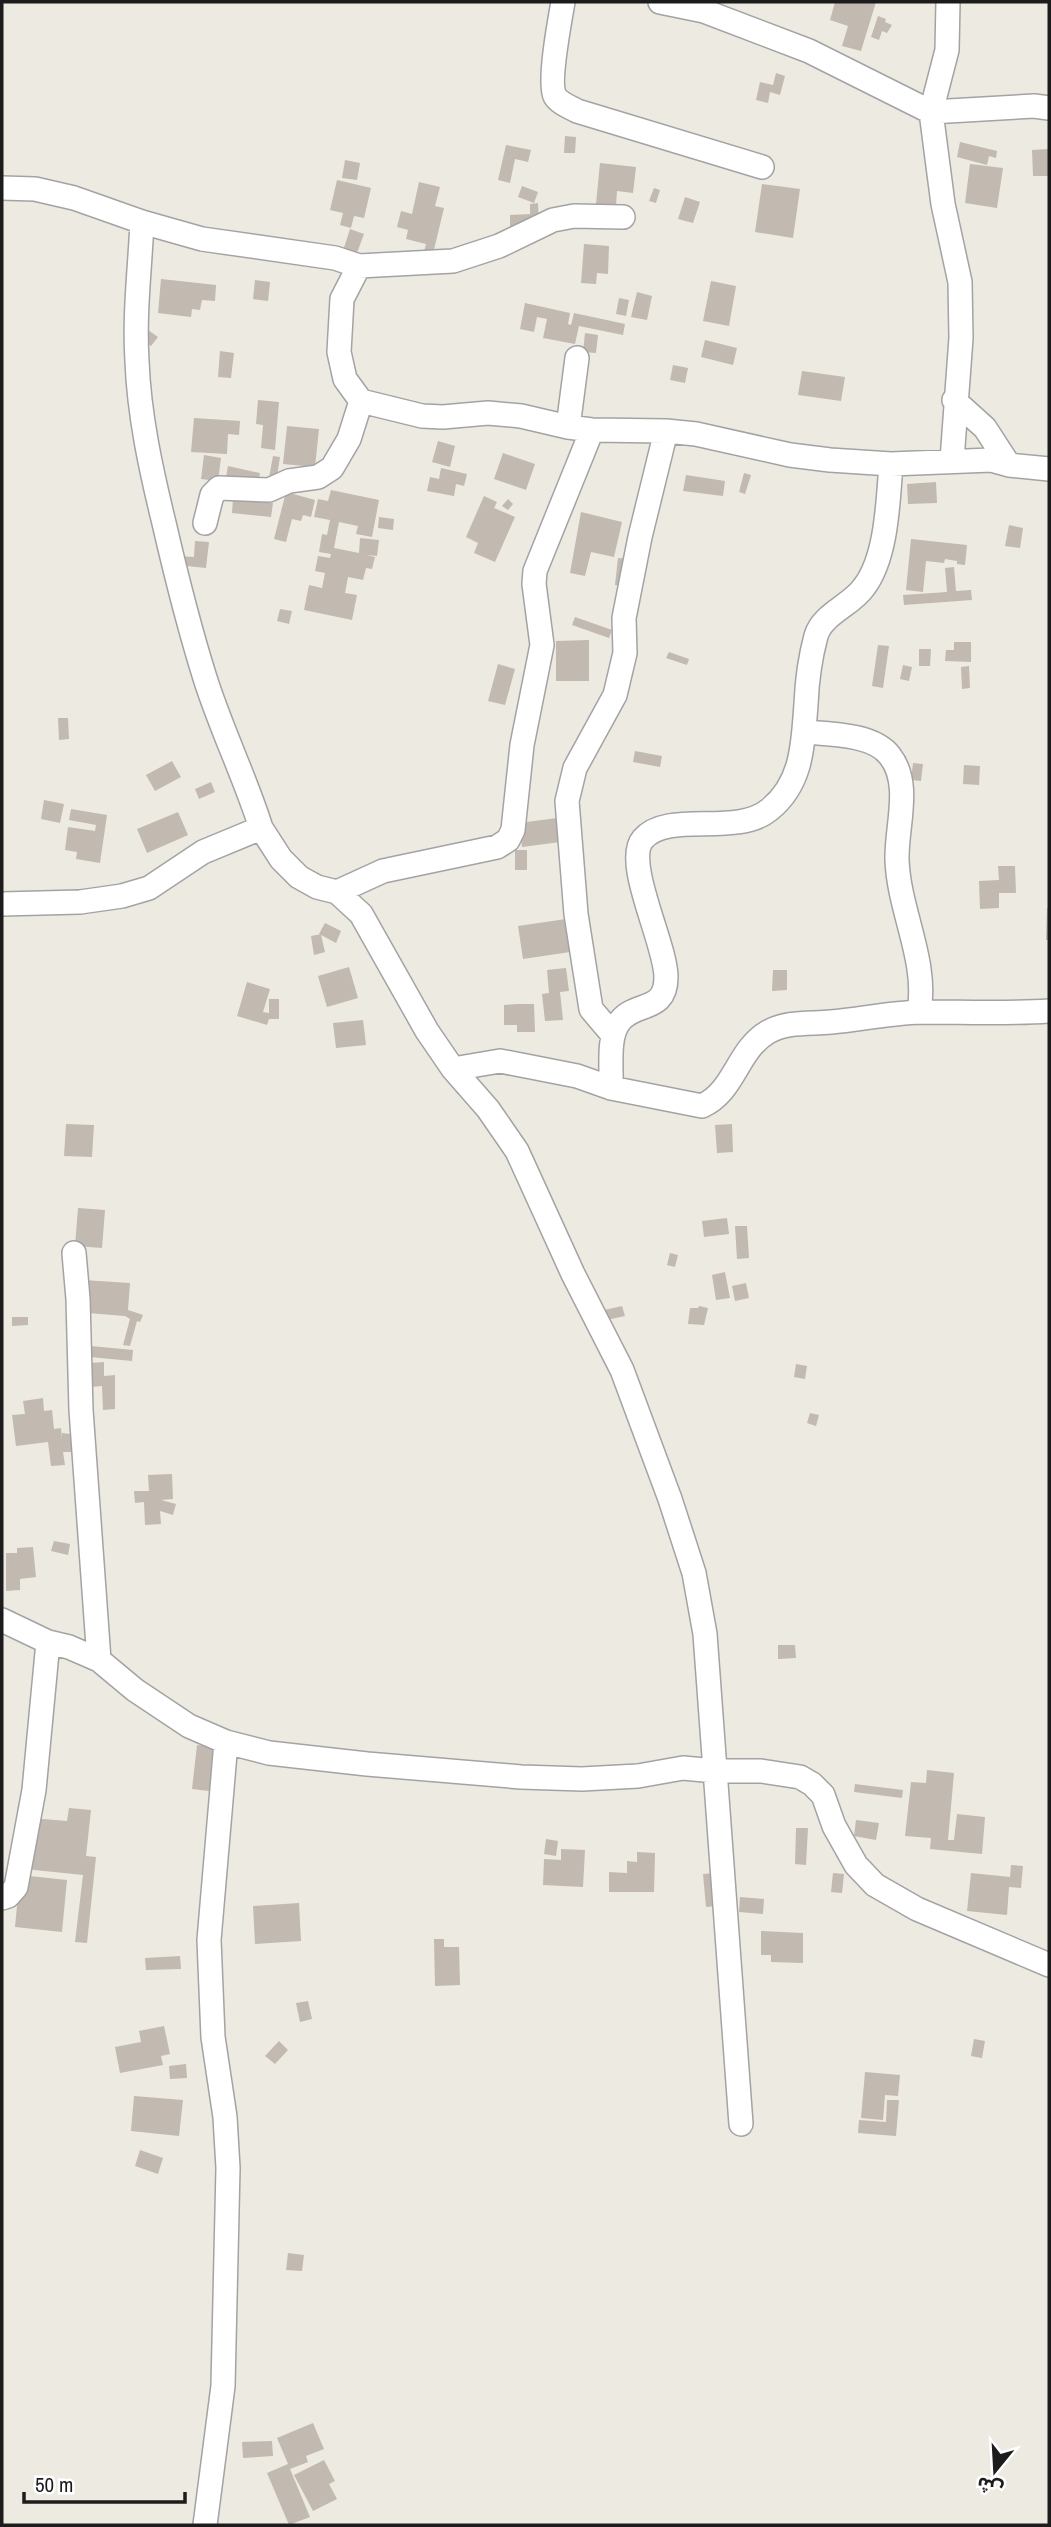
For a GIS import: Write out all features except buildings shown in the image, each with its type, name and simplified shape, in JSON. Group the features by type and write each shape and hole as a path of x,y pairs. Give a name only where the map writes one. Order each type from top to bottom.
{"street":[{"path":"563,2 552,81 554,95 564,104 578,111 762,167"},
{"path":"660,2 704,11 722,10 931,112 1034,106 1049,108"},
{"path":"948,2 947,50 931,112 943,204 960,282 961,338 951,460"},
{"path":"2,188 35,189 74,198 142,222 202,239 335,258 359,266 453,261 499,246 553,220 574,216 623,217"},
{"path":"142,222 136,360 139,397 152,473 205,680 261,828 281,859 299,877 317,887 337,892 361,914 427,1031 517,1151 573,1274 622,1370 694,1573 705,1634 741,2124"},
{"path":"359,266 342,299 339,352 345,379 361,401 422,415 521,415 592,430 696,434 790,455 891,464 991,460 1009,465 1049,469"},
{"path":"568,427 577,358"},
{"path":"954,400 985,428 1009,465"},
{"path":"205,523 212,495 219,488 269,490 289,481 318,477 332,468 349,439 361,401"},
{"path":"337,892 383,871 488,849 508,840 513,830 522,745 541,645 535,571 592,430"},
{"path":"613,1035 591,1009 576,914 567,802 575,768 615,695 625,653 624,618 666,431"},
{"path":"611,1088 613,1035 619,1021 630,1013 654,1005 663,993 666,980 664,957 637,872 638,851 643,839 658,830 684,825 742,823 768,811 787,792 798,771 805,732 810,665 817,632 853,600 865,586 875,567 887,509 891,464"},
{"path":"805,732 847,736 872,744 889,753 900,770 897,861 921,975 922,996 919,1012"},
{"path":"2,904 79,902 122,896 149,888 203,852 261,828"},
{"path":"453,1069 500,1061 577,1076 611,1088 702,1106 714,1100 725,1089 751,1046 768,1032 791,1024 919,1012 1002,1014 1049,1011"},
{"path":"74,1253 81,1410 99,1660"},
{"path":"2,1620 48,1642 69,1647 99,1660 135,1690 189,1726 226,1742 269,1753 521,1777 582,1779 638,1776 683,1768 761,1771 800,1777 823,1795 834,1826 856,1865 875,1885 917,1909 1049,1965"},
{"path":"2,1898 8,1896 16,1887 34,1790 48,1642"},
{"path":"205,2525 223,2386 228,2168 225,2117 213,2037 209,1940 226,1742"}]}
